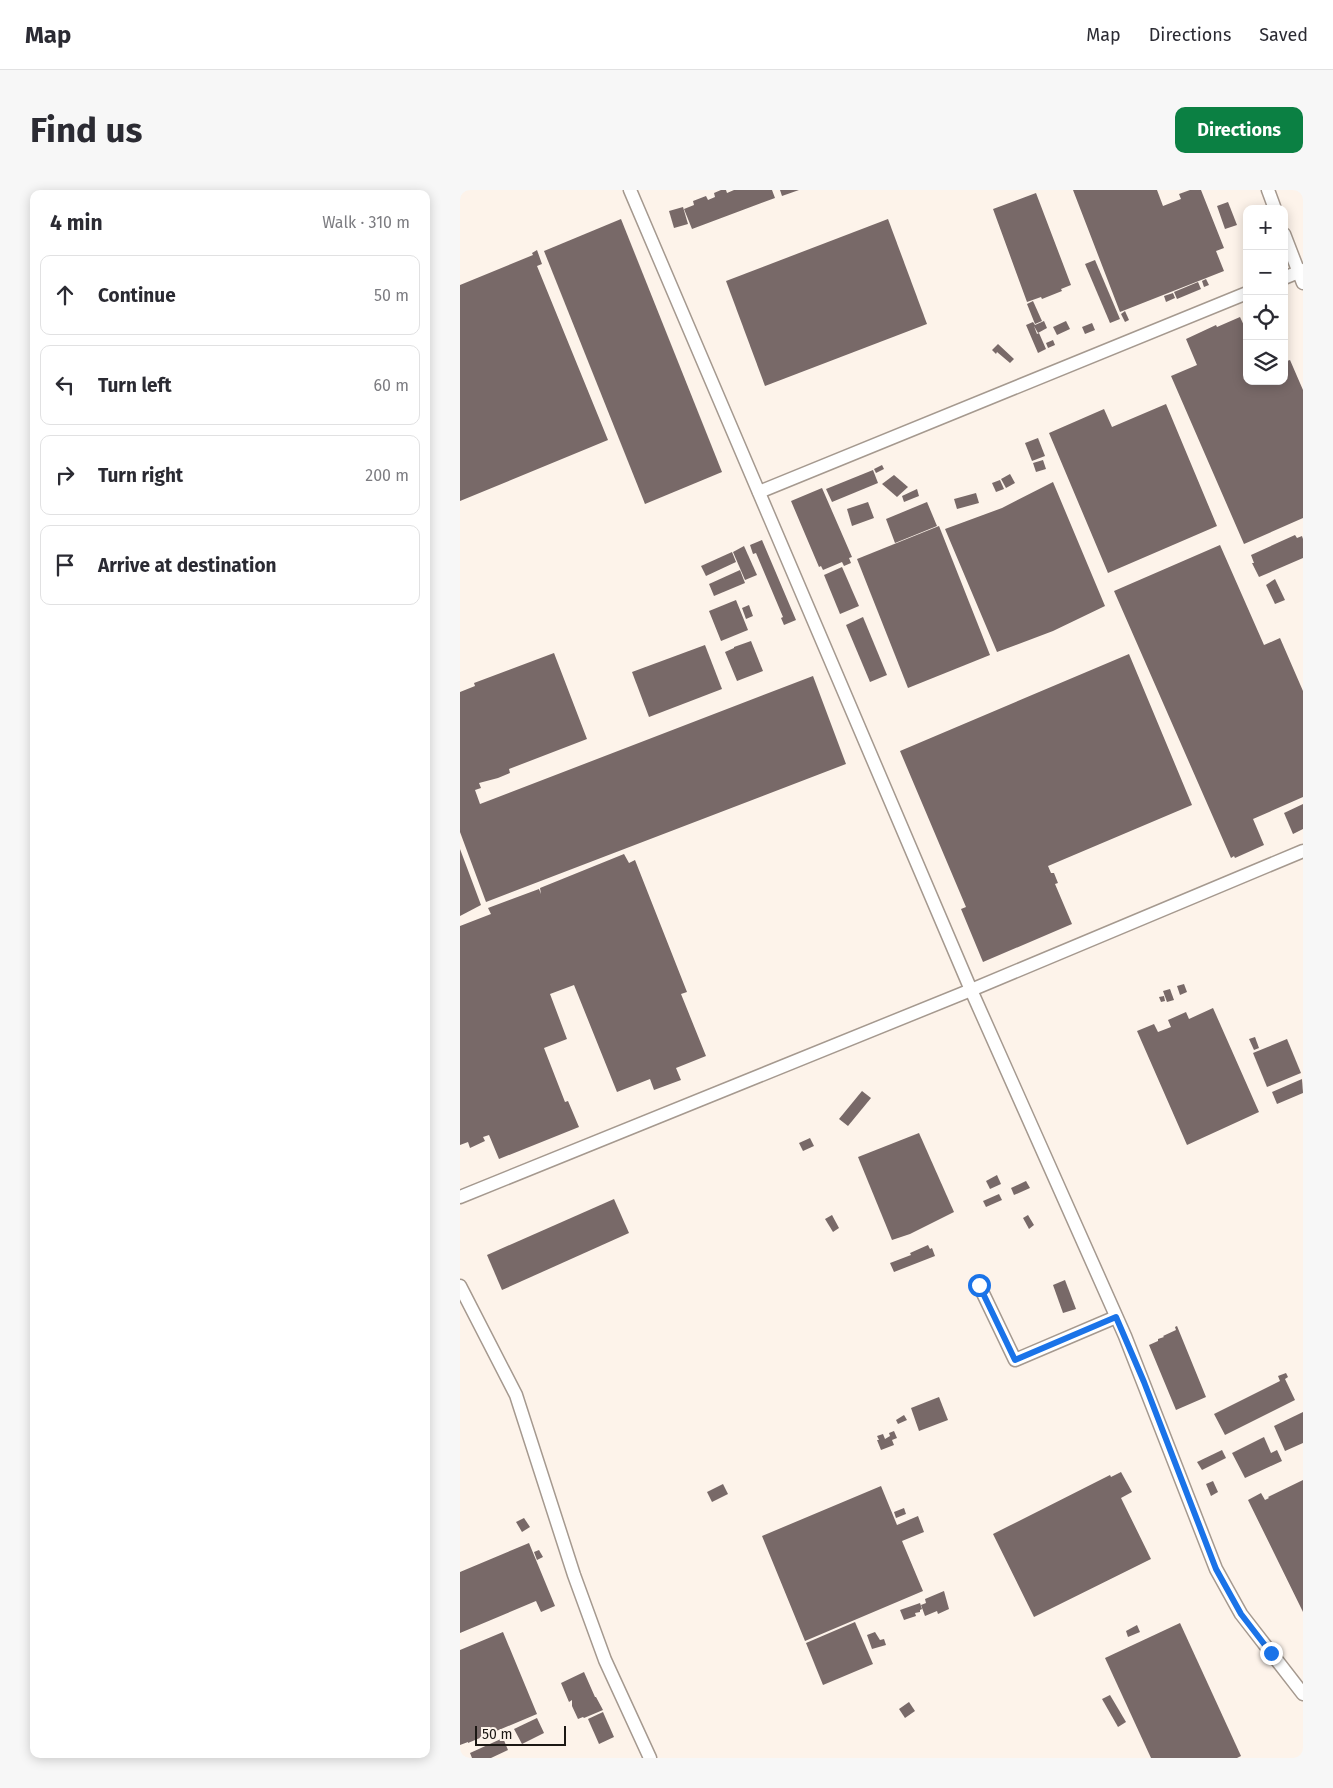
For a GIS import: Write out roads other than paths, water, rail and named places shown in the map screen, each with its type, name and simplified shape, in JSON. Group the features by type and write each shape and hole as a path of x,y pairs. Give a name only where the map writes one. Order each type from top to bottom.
{"street":[{"path":"630,190 970,990 1144,1382 1216,1569 1241,1614 1303,1694"},
{"path":"1268,190 1274,205"},
{"path":"1288,244 1301,275 1288,277"},
{"path":"759,492 1243,295"},
{"path":"460,1197 970,990 1303,852"},
{"path":"979,1285 1015,1360 1116,1317"},
{"path":"460,1286 516,1396 574,1575 605,1660 650,1758"}]}
